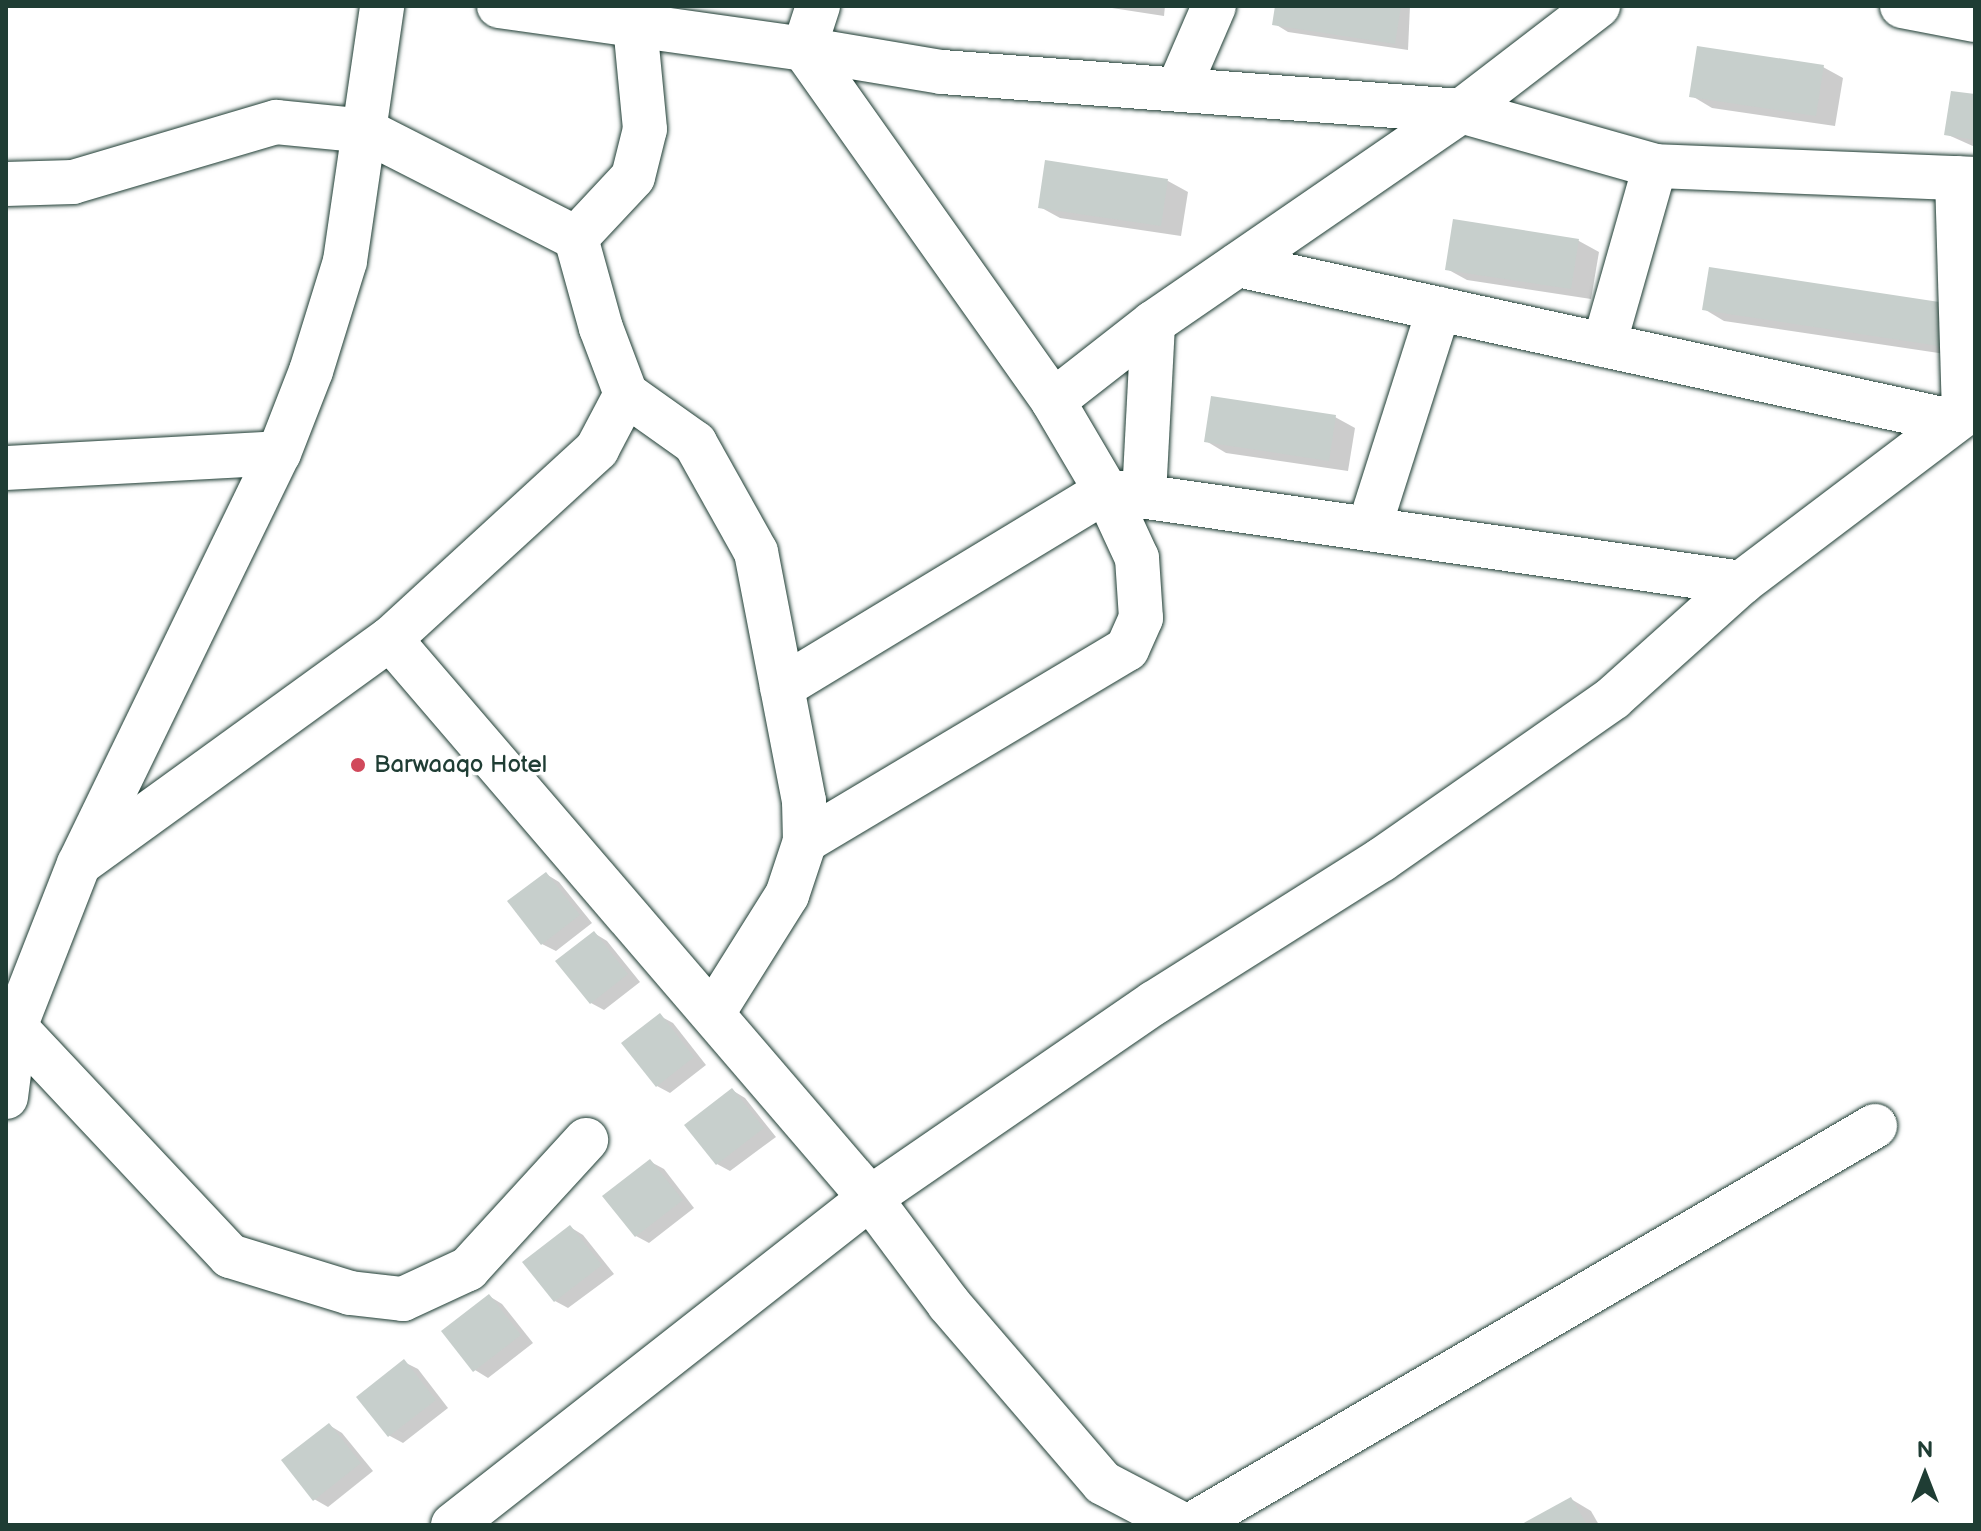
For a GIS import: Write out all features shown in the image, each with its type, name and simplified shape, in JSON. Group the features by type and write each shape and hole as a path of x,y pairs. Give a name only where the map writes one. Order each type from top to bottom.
{"street":[{"path":"6,1097 10,1028 79,864 279,453 311,371 345,261 382,6"},
{"path":"499,6 804,49 942,72 1179,87 1461,111 1655,166 1966,178 1963,413"},
{"path":"804,49 818,6"},
{"path":"1179,87 1214,6"},
{"path":"1053,401 1153,323 1461,111 1598,6"},
{"path":"1902,6 1971,15"},
{"path":"576,238 633,177 645,129 635,25"},
{"path":"804,49 1053,401 1125,493"},
{"path":"6,184 73,182 276,122 366,131 576,238 601,328 626,394 695,443 756,552 804,801 805,841 787,895 713,1013"},
{"path":"1604,345 1655,166"},
{"path":"1238,265 1604,345 1963,413"},
{"path":"1369,528 1439,309"},
{"path":"805,841 1127,649 1141,618 1137,558 1125,493 1153,323"},
{"path":"79,864 390,639 597,449 626,394"},
{"path":"453,1525 870,1198 1154,1003 1381,860 1613,698 1741,583 1963,413"},
{"path":"6,468 279,453"},
{"path":"782,687 1125,493 1741,583"},
{"path":"390,639 870,1198 949,1304 1103,1483 1183,1525"},
{"path":"10,1028 230,1256 350,1293 403,1299 468,1269 586,1140"},
{"path":"1191,1525 1875,1126"}],"building":[{"path":"1275,6 1401,6 1395,44 1272,25"},
{"path":"1697,46 1824,65 1816,116 1689,97"},
{"path":"1951,91 1975,94 1975,140 1944,135"},
{"path":"1045,160 1168,179 1161,226 1038,208"},
{"path":"1453,219 1579,239 1571,289 1445,270"},
{"path":"1709,267 1959,305 1952,348 1702,310"},
{"path":"1211,396 1336,415 1329,461 1204,442"},
{"path":"546,872 580,915 541,945 507,901"},
{"path":"594,931 628,974 590,1004 555,961"},
{"path":"660,1013 694,1057 656,1087 621,1043"},
{"path":"732,1088 764,1128 716,1165 684,1125"},
{"path":"650,1159 683,1200 635,1237 602,1196"},
{"path":"570,1225 602,1265 554,1302 522,1262"},
{"path":"489,1294 521,1335 473,1372 441,1331"},
{"path":"404,1359 436,1400 388,1437 356,1397"},
{"path":"329,1423 361,1463 313,1501 281,1460"},
{"path":"1571,1497 1587,1525 1520,1525"}],"place":[{"name":"Barwaaqo Hotel","path":"358,765"}]}
